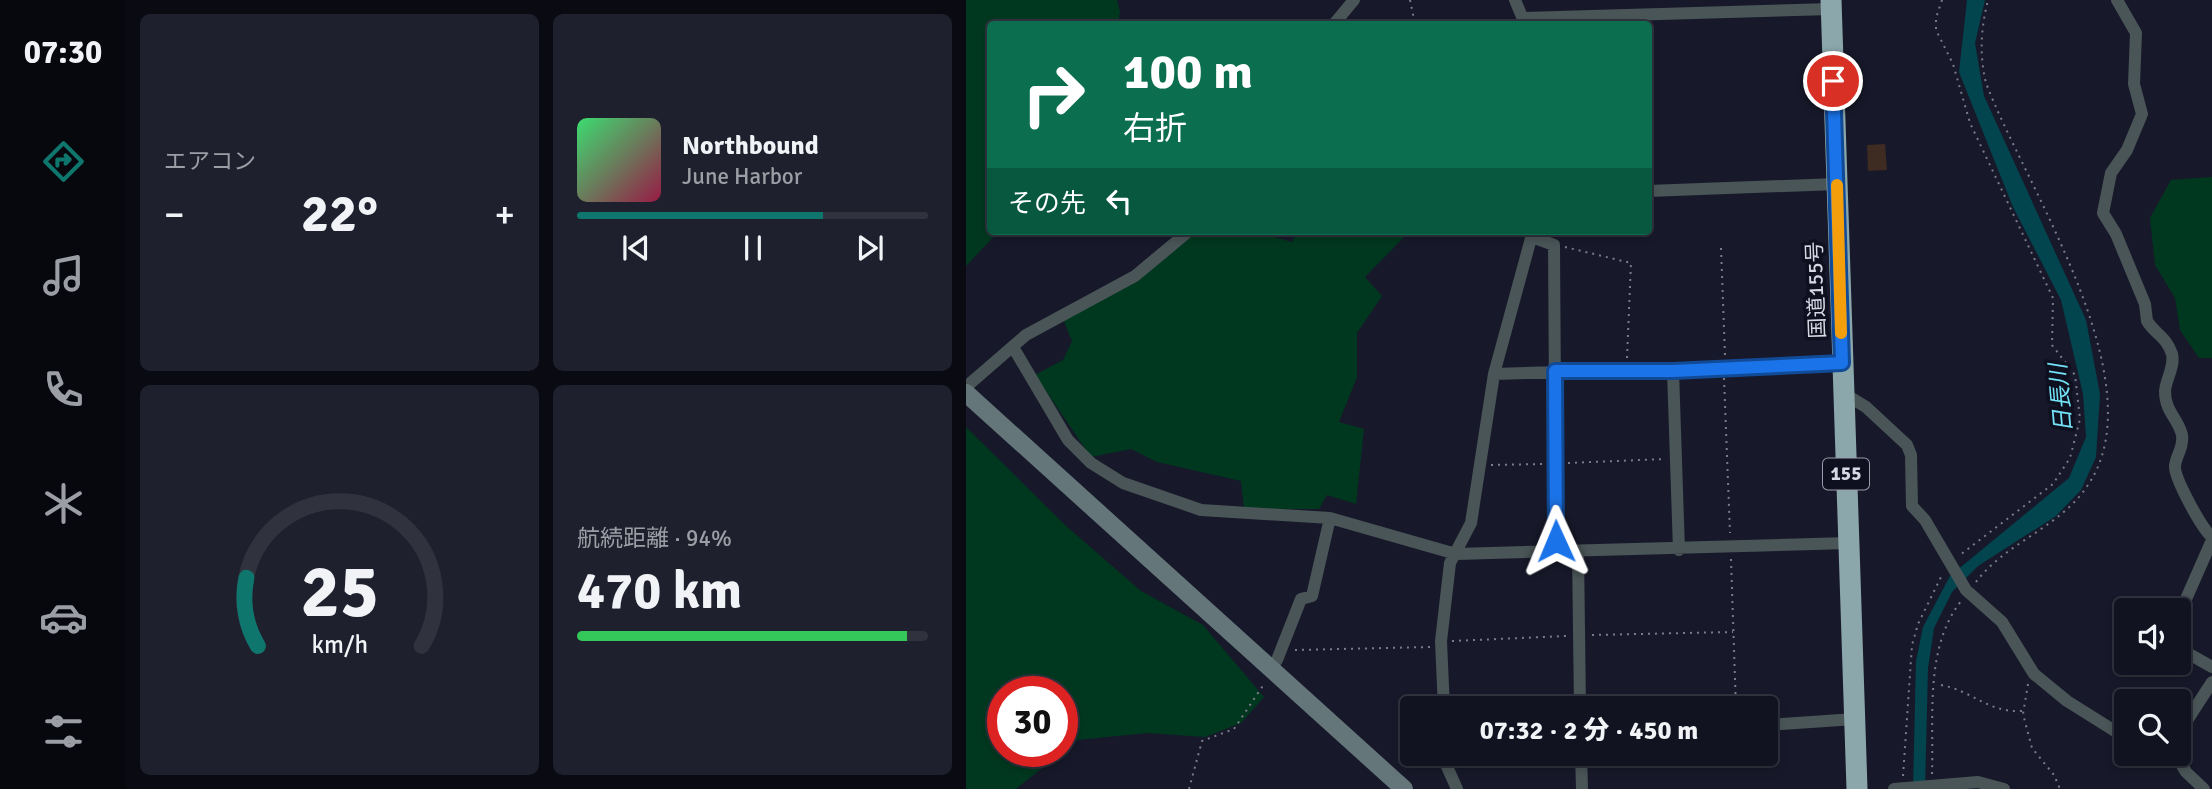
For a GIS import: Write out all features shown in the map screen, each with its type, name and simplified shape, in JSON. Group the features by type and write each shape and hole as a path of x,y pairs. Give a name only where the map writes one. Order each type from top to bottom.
{"highway":[{"name":"国道155号","path":"1831,5 1857,789"}],"street":[{"path":"1336,21 1354,0"},
{"path":"1515,0 1524,21 1831,5"},
{"path":"2117,0 2136,33 2134,84 2142,114 2127,150 2111,173 2102,213 2116,234 2145,304 2147,321 2162,334 2173,359 2165,394 2168,412 2179,426 2182,441 2175,469 2200,525 2212,539 2186,598"},
{"path":"1652,191 1837,184"},
{"path":"966,387 1026,335 1135,276 1184,235"},
{"path":"1443,696 1441,646 1450,563 1471,523 1494,374 1532,235"},
{"path":"1534,235 1554,245 1556,551"},
{"path":"1013,347 1068,440 1106,474 1150,494 1200,510 1330,518 1456,554 1679,550 1849,543"},
{"path":"1494,374 1673,371 1842,363"},
{"path":"1673,371 1679,550"},
{"path":"966,393 1404,789"},
{"path":"1843,393 1866,407 1907,444 1911,454 1912,506 1925,520 1967,591 2002,622 2034,674 2067,701 2114,730"},
{"path":"1271,670 1301,599 1312,596 1330,518"},
{"path":"1578,551 1580,696"},
{"path":"2191,655 2212,667"},
{"path":"2191,714 2212,682"},
{"path":"1778,724 1855,719"},
{"path":"1447,766 1457,789"},
{"path":"1582,766 1583,789"},
{"path":"2182,766 2204,789"},
{"path":"1901,788 1978,782 2004,789"}],"path":[{"path":"1410,0 1414,21"},
{"path":"1901,788 1912,645 1928,601 1951,564 2053,484 2070,458 2080,419 2075,375 2052,345 2053,298 1970,123 1953,64 1936,30 1936,18 1942,0"},
{"path":"1930,786 1936,666 1948,622 1967,591 1993,563 2056,520 2079,498 2101,462 2108,408 2100,356 2078,279 1986,83 1981,52 1982,24 1988,0"},
{"path":"1554,245 1631,263 1626,371"},
{"path":"1721,248 1725,367"},
{"path":"1482,465 1676,459"},
{"path":"1280,651 1441,646"},
{"path":"1189,789 1202,741 1234,729 1271,670"},
{"path":"2034,674 2026,687 2023,711 2033,752 2048,766 2060,789"},
{"path":"1941,685 1965,693 1988,707 2007,712 2023,711"}],"shaded area":[{"path":"966,0 1117,0 1120,12 1118,21 987,21 987,235 995,235 966,266"},
{"path":"1967,0 1985,0 1975,43 1984,96 2086,320 2100,394 2096,457 2081,490 2056,516 1978,566 1952,592 1934,628 1928,668 1925,789 1913,789 1916,661 1923,627 1950,576 2069,478 2086,437 2083,394 2061,300 2013,207 1959,72"},
{"path":"2212,177 2212,358 2199,358 2180,330 2175,298 2155,265 2150,218 2171,180"},
{"path":"1188,235 1268,235 1292,242 1295,235 1406,235 1365,277 1382,296 1357,333 1357,377 1339,422 1364,429 1356,504 1327,495 1319,509 1244,509 1241,481 1157,462 1131,449 1091,457 1035,375 1063,360 1072,341 1063,319"},
{"path":"966,427 1065,525 1141,591 1203,625 1264,697 1241,723 1205,737 1147,733 1078,740 1078,676 987,676 987,767 1043,767 1016,789 966,789"}],"building":[{"path":"1885,144 1887,170 1868,171 1867,145"}],"slow traffic":[{"path":"1837,185 1841,333"}],"route":[{"path":"1556,541 1555,371 1673,371 1728,366 1842,363 1833,81"}],"water label":[{"name":"日長川","path":"2061,398"}]}
